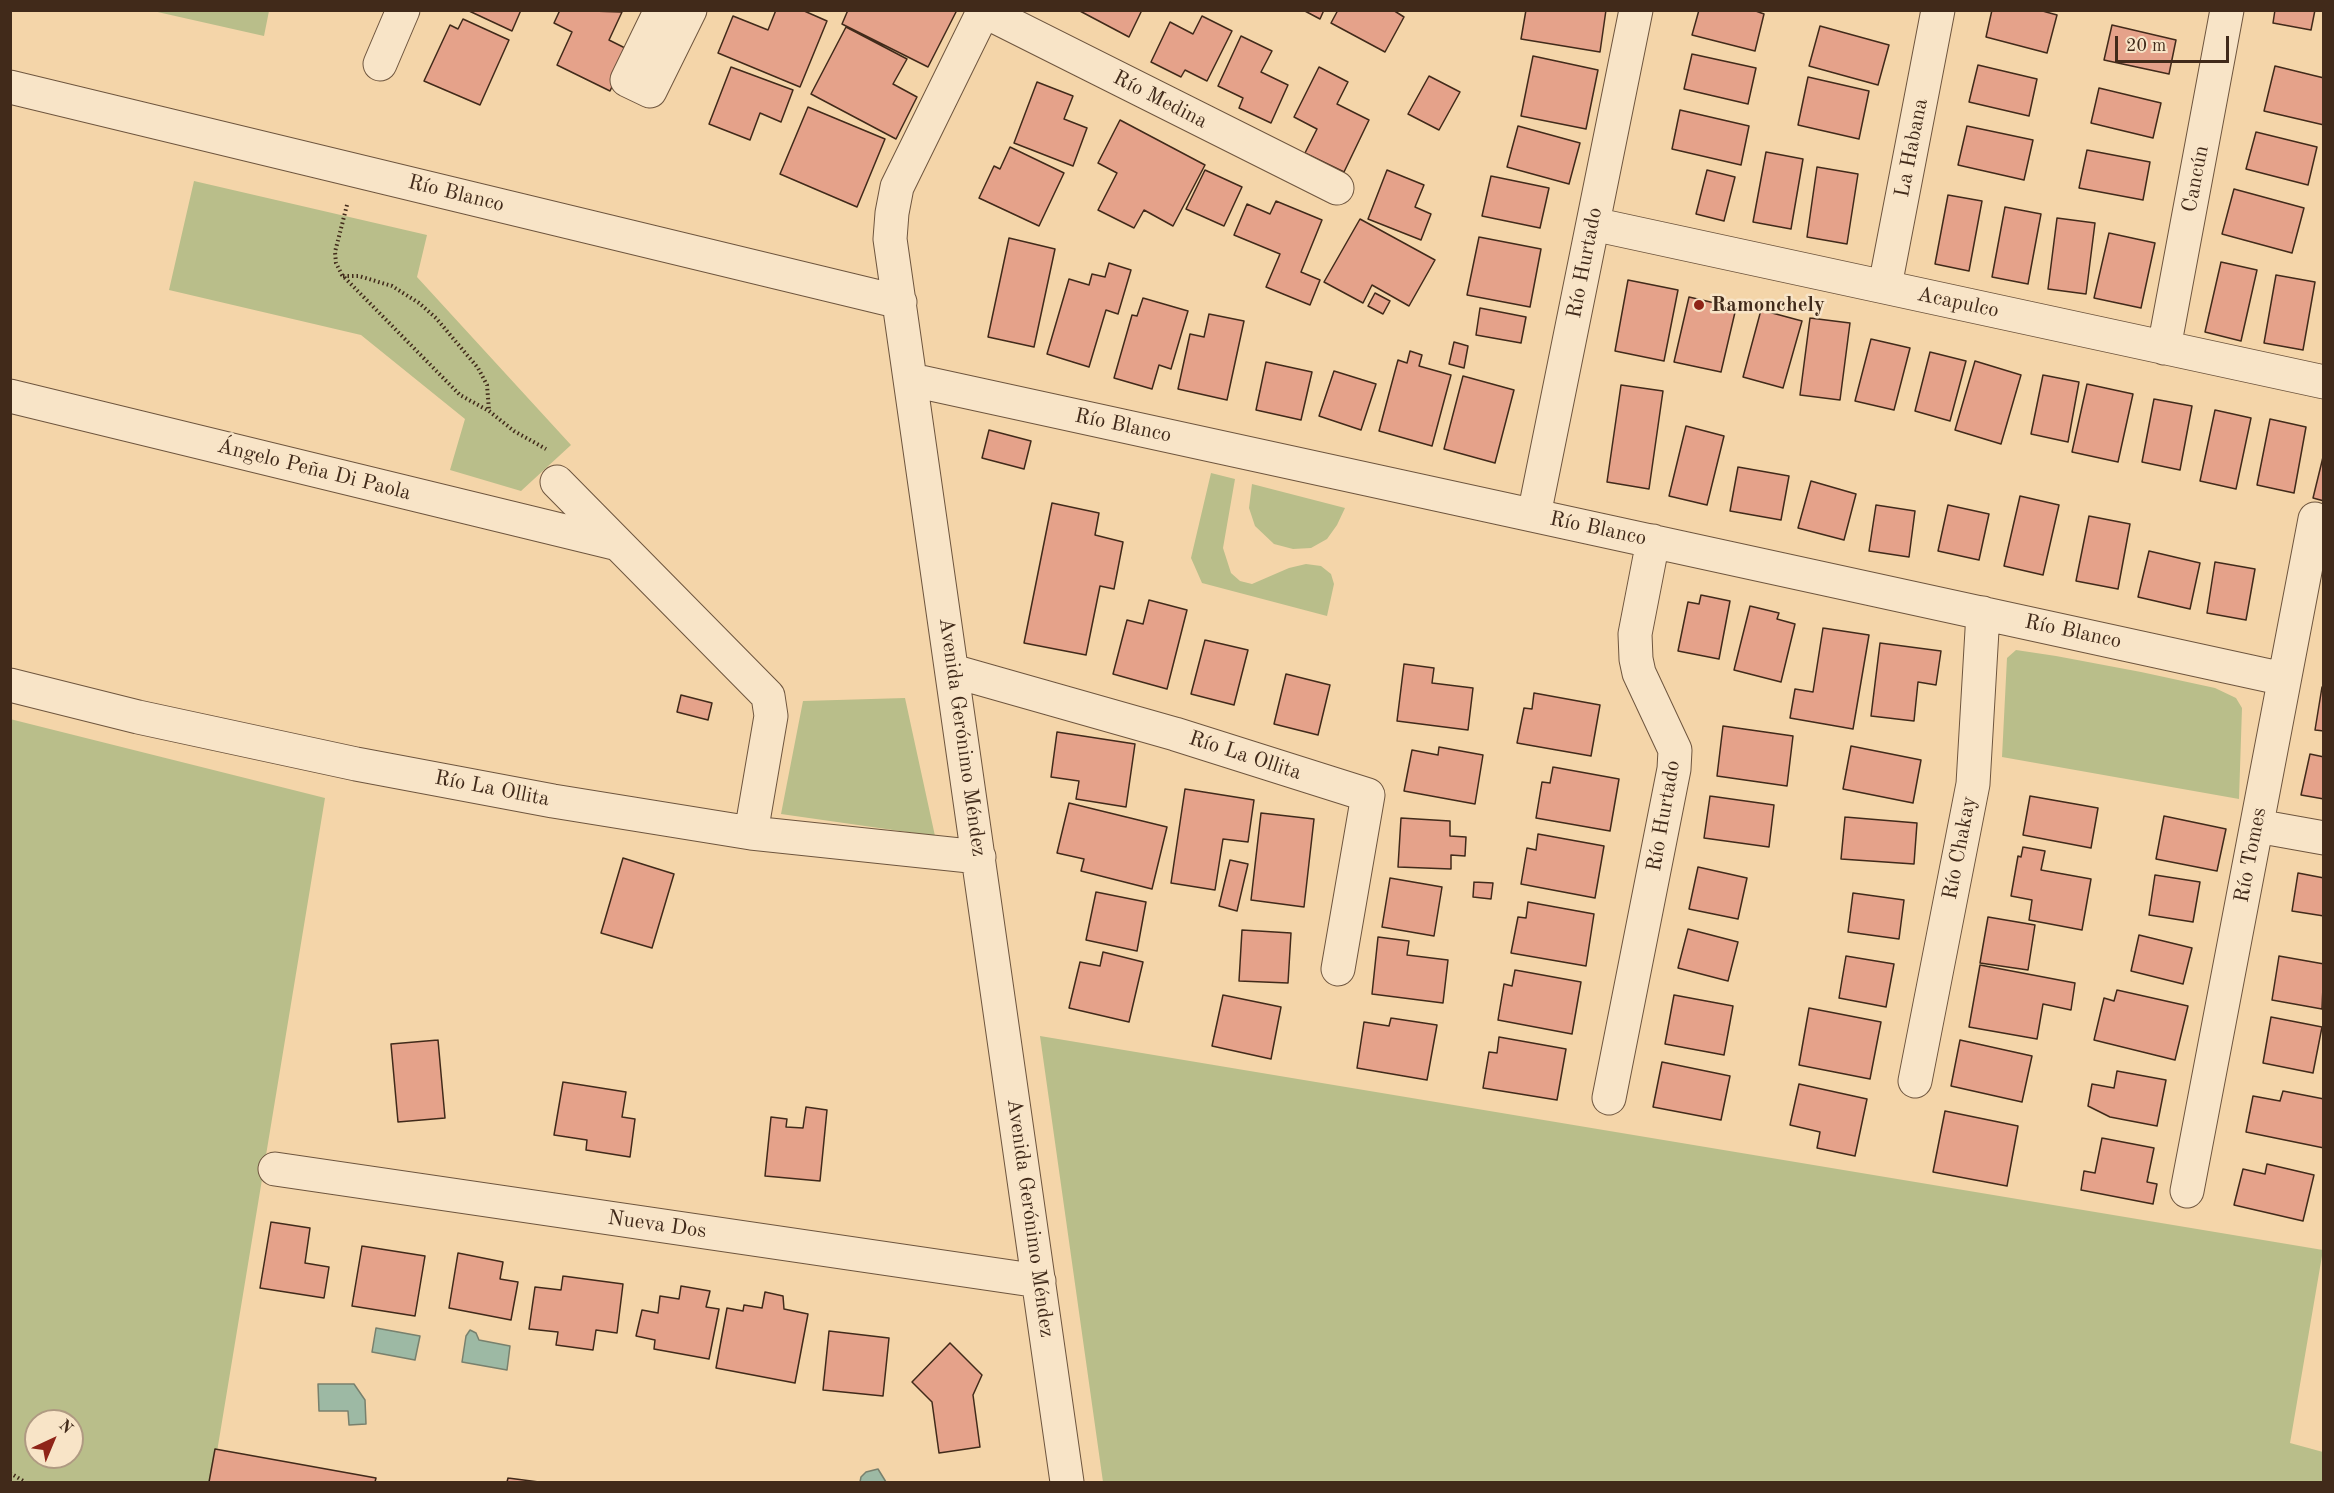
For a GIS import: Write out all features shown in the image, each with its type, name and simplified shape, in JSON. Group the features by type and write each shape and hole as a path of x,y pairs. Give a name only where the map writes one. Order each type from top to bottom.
{"street":[{"path":"380,64 403,10"},
{"path":"661,10 627,80 650,91 690,10"},
{"name":"Río Hurtado","path":"1534,515 1636,10"},
{"name":"La Habana","path":"1885,286 1938,10"},
{"name":"Cancún","path":"2164,348 2227,10"},
{"name":"Río Medina","path":"984,11 1336,188"},
{"name":"Avenida Gerónimo Méndez","path":"984,11 897,187 890,239 912,380 1067,1482"},
{"name":"Río Blanco","path":"10,87 900,302"},
{"name":"Acapulco","path":"1593,224 2324,382"},
{"name":"Río Blanco","path":"912,380 2284,679"},
{"name":"Ángelo Peña Di Paola","path":"10,396 618,544"},
{"path":"557,482 768,696 771,716 751,833"},
{"name":"Río Tomes","path":"2187,1191 2315,519"},
{"name":"Río Hurtado","path":"1610,1098 1676,750 1639,674 1636,659 1635,634 1653,541"},
{"name":"Río Chakay","path":"1915,1081 1973,784 1983,613"},
{"name":"Río La Ollita","path":"953,671 1175,734 1368,795 1338,969"},
{"name":"Río La Ollita","path":"10,686 138,717 357,764 554,801 751,833 979,857"},
{"path":"2256,826 2324,838"},
{"name":"Nueva Dos","path":"275,1169 1039,1281"}],"path":[{"path":"356,169 335,252 336,263 342,275 460,395 489,411 514,431 540,445 562,464 557,482"},
{"path":"342,275 359,276 392,286 419,303 436,318 478,368 487,385 489,411"},
{"path":"10,1473 25,1482"}],"green space":[{"path":"269,10 264,36 153,11"},
{"path":"194,181 427,235 417,277 571,445 521,491 450,470 465,419 361,335 169,290"},
{"path":"1211,473 1235,479 1223,548 1231,573 1240,581 1252,584 1289,568 1306,564 1321,566 1331,574 1334,584 1327,616 1202,583 1191,558"},
{"path":"1252,484 1345,508 1327,539 1311,548 1293,549 1274,544 1255,526 1249,508"},
{"path":"2016,650 2141,672 2215,688 2236,698 2242,708 2239,799 2002,757 2007,658"},
{"path":"905,698 935,836 781,814 803,701"},
{"path":"10,719 325,798 212,1482 11,1482"},
{"path":"1040,1036 2323,1250 2290,1443 2323,1452 2323,1482 1103,1482"}],"shaded area":[{"path":"376,1328 420,1336 415,1360 372,1352"},
{"path":"470,1330 476,1333 479,1340 510,1346 507,1370 462,1362 466,1336"},
{"path":"318,1384 354,1384 365,1400 366,1424 349,1425 348,1411 319,1411"},
{"path":"878,1469 886,1482 860,1482 866,1472"}],"building":[{"path":"467,10 521,10 512,31"},
{"path":"560,10 622,12 609,40 629,50 610,91 557,65 572,32 554,23"},
{"path":"776,10 802,10 827,21 800,87 718,53 733,16 768,30"},
{"path":"848,10 957,10 928,67 842,24"},
{"path":"1078,10 1142,10 1129,37"},
{"path":"1303,10 1324,10 1320,19"},
{"path":"1338,10 1393,10 1404,17 1385,52 1331,23"},
{"path":"1526,10 1606,10 1600,52 1521,39"},
{"path":"1699,10 1753,10 1764,14 1755,51 1692,35"},
{"path":"1992,10 2039,10 2057,15 2047,53 1986,37"},
{"path":"2275,10 2315,10 2311,30 2273,23"},
{"path":"1202,16 1232,31 1207,81 1185,70 1181,77 1151,62 1170,22 1193,34"},
{"path":"463,19 509,40 480,105 424,81 450,25 458,29"},
{"path":"2112,25 2176,40 2169,74 2104,60"},
{"path":"1820,26 1889,45 1878,85 1809,66"},
{"path":"846,27 907,59 893,84 917,97 896,139 811,94"},
{"path":"1241,36 1272,51 1261,72 1288,85 1271,123 1239,108 1243,98 1218,86"},
{"path":"1692,54 1756,68 1748,104 1684,89"},
{"path":"1533,56 1598,70 1586,129 1521,116"},
{"path":"1978,65 2037,79 2029,116 1969,102"},
{"path":"2275,66 2324,78 2324,125 2264,111"},
{"path":"731,67 793,90 781,122 760,113 750,140 709,124"},
{"path":"1319,67 1348,82 1337,104 1369,120 1344,172 1305,153 1317,129 1294,117"},
{"path":"1429,76 1460,92 1439,130 1408,114"},
{"path":"1808,77 1869,91 1859,139 1798,125"},
{"path":"1037,82 1073,96 1064,119 1087,128 1073,166 1014,143"},
{"path":"2099,88 2161,103 2153,138 2091,123"},
{"path":"808,107 885,139 857,207 780,174"},
{"path":"1680,110 1749,126 1741,165 1672,149"},
{"path":"1120,120 1205,165 1173,226 1144,210 1134,228 1098,210 1117,173 1098,163"},
{"path":"1518,126 1580,143 1569,184 1507,167"},
{"path":"1967,126 2033,140 2024,180 1958,165"},
{"path":"2256,132 2317,147 2308,185 2246,169"},
{"path":"1010,147 1064,173 1039,226 979,198 994,166 1000,169"},
{"path":"2087,150 2150,162 2143,200 2079,188"},
{"path":"1766,152 1803,159 1791,229 1753,222"},
{"path":"1817,167 1858,174 1847,244 1807,237"},
{"path":"1205,170 1242,187 1224,226 1186,209"},
{"path":"1387,170 1424,185 1415,207 1431,214 1421,240 1368,219"},
{"path":"1707,170 1735,177 1724,221 1696,214"},
{"path":"1491,176 1549,188 1540,228 1482,216"},
{"path":"2234,189 2304,208 2292,253 2222,234"},
{"path":"1948,195 1982,201 1969,271 1935,264"},
{"path":"1276,201 1322,220 1301,272 1320,280 1310,305 1266,287 1280,254 1234,235 1247,204 1270,214"},
{"path":"2005,207 2041,214 2028,284 1992,277"},
{"path":"2057,218 2095,223 2086,294 2048,289"},
{"path":"1360,219 1435,260 1409,306 1372,285 1363,303 1324,282"},
{"path":"2109,233 2155,243 2141,308 2094,298"},
{"path":"1479,237 1541,249 1530,307 1467,295"},
{"path":"1009,238 1055,249 1034,347 988,337"},
{"path":"2221,262 2257,270 2241,341 2205,332"},
{"path":"1109,263 1131,270 1118,314 1106,310 1089,367 1047,354 1069,279 1089,285 1092,274 1105,277"},
{"path":"2276,275 2315,282 2303,350 2264,343"},
{"path":"1628,280 1678,290 1664,361 1615,351"},
{"path":"1375,293 1390,301 1383,314 1368,306"},
{"path":"1689,297 1736,308 1721,372 1674,362"},
{"path":"1143,298 1188,311 1171,369 1159,365 1152,389 1114,378 1132,315 1137,316"},
{"path":"1480,308 1526,317 1521,343 1476,335"},
{"path":"1761,310 1802,321 1783,388 1743,377"},
{"path":"1209,314 1244,321 1227,400 1178,389 1190,334 1204,337"},
{"path":"1810,318 1850,323 1840,400 1800,395"},
{"path":"1871,339 1910,348 1894,410 1855,401"},
{"path":"1454,342 1468,346 1464,368 1449,364"},
{"path":"1410,351 1422,355 1419,366 1451,375 1432,446 1379,431 1398,360 1407,363"},
{"path":"1930,352 1966,361 1950,421 1915,411"},
{"path":"1975,361 2021,375 2001,444 1955,430"},
{"path":"1266,362 1312,372 1301,420 1256,410"},
{"path":"1334,371 1376,384 1361,430 1319,416"},
{"path":"2043,375 2079,382 2068,442 2031,434"},
{"path":"1463,376 1514,390 1495,463 1444,449"},
{"path":"2087,384 2133,394 2118,462 2072,452"},
{"path":"1621,385 1663,391 1649,489 1607,482"},
{"path":"2154,399 2192,406 2180,470 2142,462"},
{"path":"2215,410 2251,418 2236,489 2200,481"},
{"path":"2270,419 2306,427 2294,493 2257,485"},
{"path":"1686,426 1724,436 1707,505 1669,496"},
{"path":"989,430 1031,441 1024,469 982,458"},
{"path":"2324,453 2324,501 2313,498"},
{"path":"1738,467 1789,476 1781,520 1730,511"},
{"path":"1811,481 1856,494 1844,540 1798,528"},
{"path":"2020,496 2059,505 2043,575 2004,566"},
{"path":"1052,503 1099,513 1095,535 1123,542 1114,589 1100,586 1086,655 1024,643"},
{"path":"1876,505 1915,511 1909,557 1869,551"},
{"path":"1948,505 1989,514 1979,560 1938,551"},
{"path":"2089,516 2130,524 2118,589 2076,581"},
{"path":"2149,551 2200,563 2190,609 2138,597"},
{"path":"2215,562 2255,569 2246,620 2207,613"},
{"path":"1701,595 1730,601 1719,659 1678,651 1688,602 1699,604"},
{"path":"1149,600 1187,610 1167,689 1113,674 1127,620 1143,624"},
{"path":"1750,606 1779,613 1777,619 1795,624 1781,682 1734,670"},
{"path":"1823,628 1869,635 1853,729 1790,718 1795,689 1813,692"},
{"path":"1205,640 1248,650 1234,705 1191,694"},
{"path":"1880,643 1941,651 1936,685 1918,682 1914,721 1871,716"},
{"path":"1404,664 1434,668 1432,683 1473,688 1468,730 1397,721"},
{"path":"1286,674 1330,685 1318,735 1274,724"},
{"path":"2322,687 2324,688 2324,731 2315,730"},
{"path":"1534,693 1600,705 1591,756 1517,743 1524,708 1532,709"},
{"path":"681,695 712,703 708,720 677,712"},
{"path":"1723,726 1793,736 1787,786 1717,776"},
{"path":"1057,732 1135,744 1126,807 1076,799 1079,781 1051,777"},
{"path":"1851,746 1921,760 1913,803 1843,789"},
{"path":"1439,747 1483,755 1475,804 1404,791 1412,750 1438,755"},
{"path":"2310,754 2324,757 2324,799 2301,795"},
{"path":"1553,767 1619,779 1610,831 1536,818 1542,782 1550,783"},
{"path":"1185,789 1254,800 1248,842 1223,839 1215,890 1171,883"},
{"path":"1710,796 1774,805 1769,847 1704,838"},
{"path":"2030,796 2098,808 2091,848 2023,835"},
{"path":"1069,803 1167,827 1152,889 1081,871 1084,859 1057,853"},
{"path":"1261,813 1314,819 1304,907 1251,900"},
{"path":"2164,816 2226,829 2217,871 2156,859"},
{"path":"1845,817 1917,823 1914,864 1841,859"},
{"path":"1401,818 1450,821 1450,836 1466,837 1465,856 1451,855 1451,869 1398,867"},
{"path":"1538,834 1604,846 1595,898 1521,884 1527,848 1536,850"},
{"path":"2023,847 2045,851 2041,870 2091,879 2082,930 2029,920 2032,900 2011,896 2018,856 2021,857"},
{"path":"623,858 674,874 652,948 601,933"},
{"path":"1230,860 1248,864 1237,911 1219,906"},
{"path":"1698,867 1747,878 1738,919 1689,909"},
{"path":"2298,873 2324,878 2324,916 2292,911"},
{"path":"2155,875 2200,882 2193,922 2149,915"},
{"path":"1390,878 1442,887 1434,936 1382,927"},
{"path":"1474,882 1493,883 1491,899 1473,897"},
{"path":"1096,892 1146,902 1137,951 1086,940"},
{"path":"1853,893 1904,900 1899,939 1848,932"},
{"path":"1528,902 1594,914 1586,966 1511,953 1518,917 1526,918"},
{"path":"1988,917 2035,925 2028,970 1980,963"},
{"path":"1688,929 1738,942 1728,981 1678,968"},
{"path":"1242,930 1291,933 1288,983 1239,981"},
{"path":"2139,935 2192,948 2183,984 2131,971"},
{"path":"1378,937 1409,941 1407,955 1448,960 1443,1003 1372,994"},
{"path":"1103,952 1143,962 1129,1022 1069,1008 1080,962 1100,966"},
{"path":"1846,956 1894,964 1886,1007 1839,998"},
{"path":"2279,956 2324,964 2322,1009 2272,1000"},
{"path":"1980,965 2075,983 2071,1010 2043,1004 2037,1039 1969,1027"},
{"path":"1515,970 1581,982 1572,1034 1498,1020 1504,984 1512,986"},
{"path":"2117,990 2188,1006 2175,1060 2094,1040 2104,998 2114,1001"},
{"path":"1223,995 1281,1007 1271,1059 1212,1046"},
{"path":"1674,995 1733,1006 1724,1055 1665,1044"},
{"path":"1809,1008 1881,1022 1870,1079 1799,1065"},
{"path":"2271,1017 2322,1027 2313,1073 2263,1063"},
{"path":"1391,1018 1437,1025 1427,1080 1357,1068 1364,1022 1389,1026"},
{"path":"1499,1037 1566,1049 1557,1100 1483,1088 1489,1052 1497,1053"},
{"path":"438,1040 445,1118 398,1122 391,1044"},
{"path":"1960,1040 2032,1056 2022,1102 1951,1086"},
{"path":"1662,1062 1730,1076 1721,1120 1653,1107"},
{"path":"2117,1071 2166,1080 2157,1126 2110,1117 2088,1106 2092,1084 2114,1088"},
{"path":"563,1082 626,1092 622,1117 635,1119 630,1157 586,1150 587,1140 554,1135"},
{"path":"1799,1084 1867,1099 1855,1156 1817,1148 1820,1132 1790,1125"},
{"path":"2283,1091 2324,1099 2324,1148 2246,1132 2253,1096 2280,1101"},
{"path":"806,1107 827,1110 820,1181 765,1176 771,1117 787,1119 786,1127 803,1128"},
{"path":"1945,1111 2018,1126 2007,1186 1933,1172"},
{"path":"2102,1138 2154,1148 2147,1182 2157,1184 2153,1204 2081,1190 2084,1171 2095,1173"},
{"path":"2267,1164 2314,1175 2303,1221 2234,1205 2243,1169 2265,1174"},
{"path":"271,1222 310,1228 305,1263 329,1267 324,1298 260,1288"},
{"path":"362,1246 425,1256 415,1316 352,1306"},
{"path":"458,1253 503,1262 500,1279 518,1282 511,1320 449,1308"},
{"path":"563,1276 623,1284 617,1333 596,1330 593,1350 556,1345 558,1332 529,1329 535,1287 561,1290"},
{"path":"681,1286 710,1291 706,1307 719,1309 709,1359 654,1349 655,1340 636,1336 642,1310 658,1313 660,1296 679,1299"},
{"path":"765,1292 783,1296 784,1309 808,1314 795,1383 716,1368 727,1308 743,1311 744,1305 762,1308"},
{"path":"829,1331 889,1338 883,1396 823,1390"},
{"path":"950,1343 982,1375 973,1395 980,1447 939,1453 932,1402 912,1382"},
{"path":"215,1449 376,1478 375,1482 209,1482"},
{"path":"508,1478 539,1482 507,1482"}],"place":[{"name":"Ramonchely","path":"1699,305"}]}
